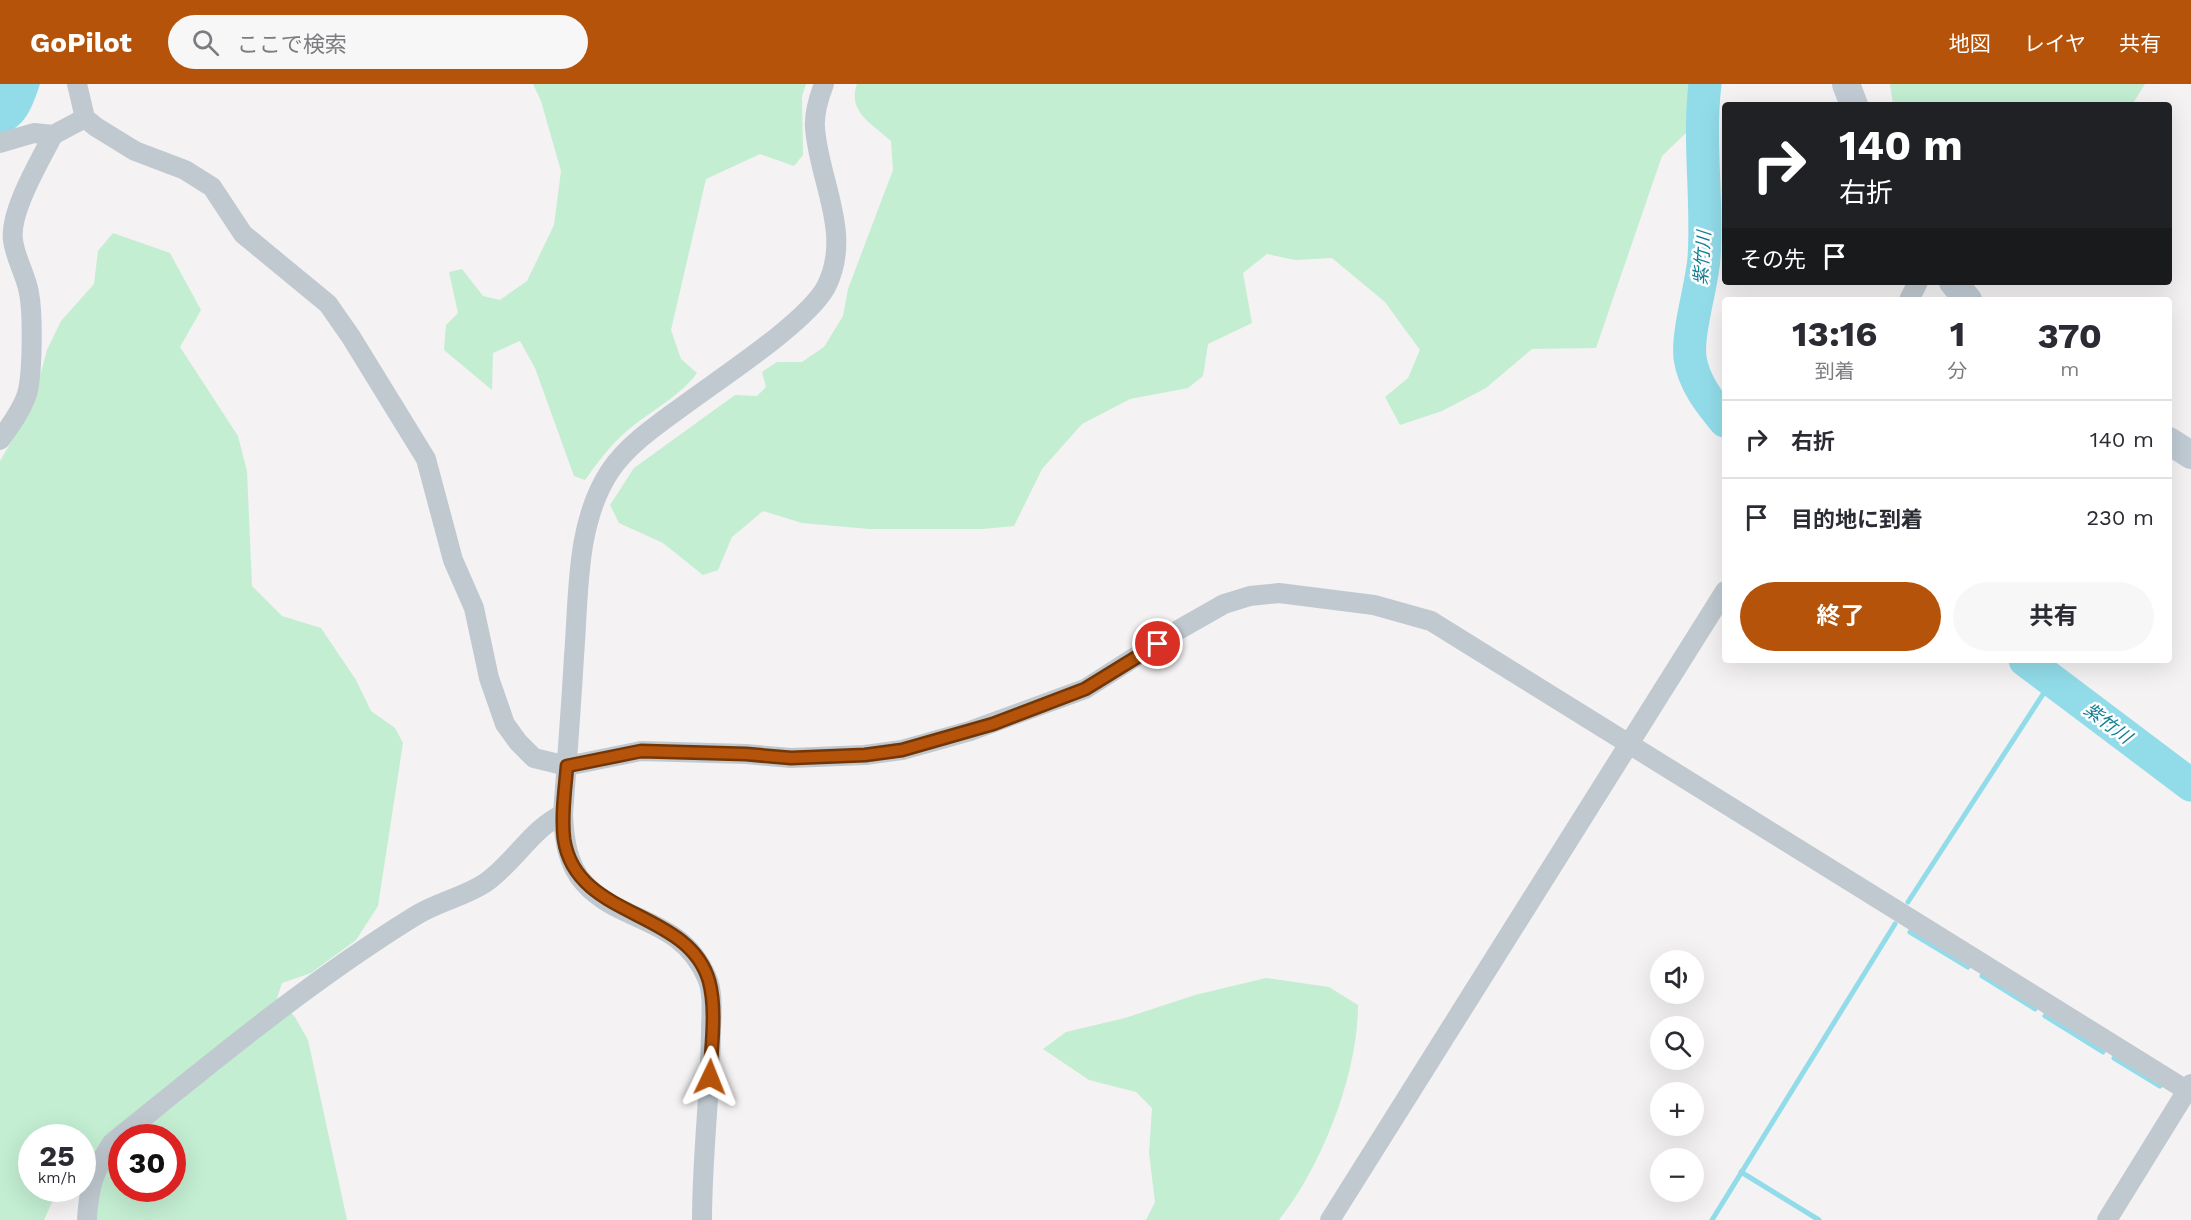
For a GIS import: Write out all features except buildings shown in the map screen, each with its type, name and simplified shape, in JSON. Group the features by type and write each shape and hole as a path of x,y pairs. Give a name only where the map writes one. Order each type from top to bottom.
{"main road":[{"path":"1846,84 1853,102"},
{"path":"1956,285 1966,297"},
{"path":"2172,443 2191,455"}],"street":[{"path":"77,84 85,118 135,151 202,179 212,187 243,234 328,304 426,459 444,532 474,608 489,678 506,724 518,742 534,758 567,766 641,751 746,754 791,758 865,755 902,750 1004,720 1085,689 1173,633 1224,604 1251,596 1279,593 1374,605 1431,621 2190,1089 2107,1220"},
{"path":"702,1220 710,1064 709,981 699,960 682,942 663,929 608,901 584,883 572,864 564,840 563,814 580,578 587,526 610,470 640,438 798,320 825,287 836,250 836,229 815,126 824,84"},
{"path":"0,143 34,133 53,135 85,118"},
{"path":"0,440 18,414 27,395 30,371 30,294 13,240 14,226 25,190 53,135"},
{"path":"1330,1220 1722,596"},
{"path":"87,1220 89,1186 96,1167 112,1143 321,979 417,915 483,884 505,868 549,820 563,814"}],"green space":[{"path":"533,84 806,84 802,96 803,155 794,166 760,154 706,179 671,330 681,359 697,373 674,396 622,435 585,480 574,476 535,368 520,341 493,353 492,390 444,350 446,325 458,313 449,272 462,269 483,296 500,300 527,281 554,225 561,171 541,101"},
{"path":"857,84 1692,84 1690,129 1662,156 1596,348 1532,349 1486,388 1442,411 1400,425 1385,397 1408,378 1420,350 1385,302 1332,258 1295,260 1267,254 1243,273 1252,323 1208,344 1203,376 1188,388 1130,399 1082,424 1042,469 1014,526 983,529 869,529 802,523 763,511 732,537 718,570 703,575 663,543 619,523 610,505 634,468 735,395 757,396 766,387 762,372 777,362 802,362 824,347 843,316 848,289 893,170 891,141 869,123 858,110 855,102"},
{"path":"1890,84 2145,84 2134,102 1893,102"},
{"path":"113,233 170,253 201,310 180,347 238,436 247,471 252,586 282,616 321,628 356,680 371,711 395,728 403,743 378,906 356,940 311,973 282,983 277,998 295,1017 308,1040 347,1220 97,1220 98,1209 89,1202 96,1202 96,1124 18,1124 18,1202 52,1202 44,1220 0,1220 0,461 32,406 47,350 61,321 94,284 98,251"},
{"path":"1266,978 1329,987 1358,1005 1352,1060 1335,1118 1323,1146 1295,1198 1279,1220 1146,1220 1155,1202 1149,1153 1152,1108 1136,1092 1089,1080 1043,1049 1066,1032 1125,1018 1195,995"}],"water":[{"path":"0,84 40,84 31,108 22,122 9,132 0,134"}],"waterway":[{"name":"紫竹川","path":"1705,84 1702,128 1704,258 1691,335 1690,358 1699,384 1722,417"},
{"name":"紫竹川","path":"2029,663 2191,785"},
{"path":"1908,902 2049,685"},
{"path":"1712,1220 1895,924"},
{"path":"1910,932 1968,967"},
{"path":"1982,976 2035,1009"},
{"path":"2045,1016 2103,1052"},
{"path":"2114,1058 2160,1086"},
{"path":"1741,1172 1819,1220"}],"route":[{"path":"710,1077 709,981 699,960 682,942 663,929 608,901 584,883 572,864 564,840 563,814 567,766 641,751 746,754 791,758 865,755 902,750 993,724 1085,689 1158,644"}]}
